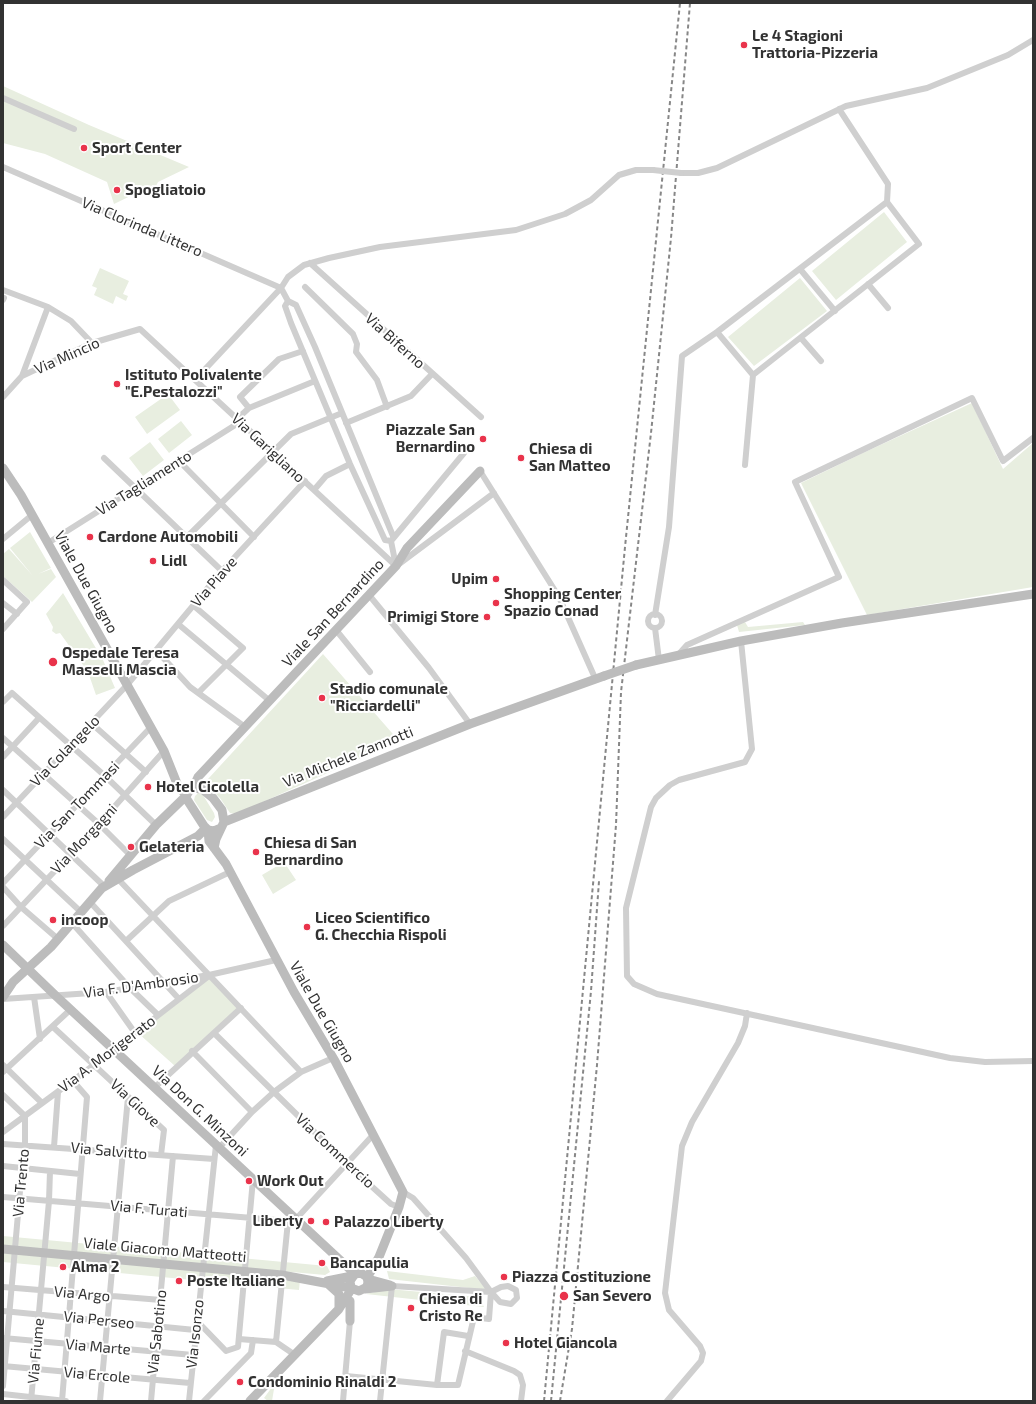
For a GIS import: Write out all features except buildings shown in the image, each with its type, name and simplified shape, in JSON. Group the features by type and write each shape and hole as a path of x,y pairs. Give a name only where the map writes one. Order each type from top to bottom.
{"main road":[{"name":"Viale Due Giugno","path":"3,468 21,495 151,727 164,751 178,786 191,791 191,808 207,829 209,841 230,872 276,960 333,1058 403,1192"},
{"name":"Viale San Bernardino","path":"191,791 198,776 204,773 245,727 396,566 407,548 480,471"},
{"name":"Via Michele Zannotti","path":"207,829 214,831 238,816 470,724 636,665 741,641 842,623 1033,594"},
{"path":"3,998 6,988 58,939 156,825 191,791 213,798 222,810 229,814 238,816"},
{"path":"214,848 216,839 223,825 222,810"},
{"path":"105,886 198,836 207,829"},
{"name":"Via Don G. Minzoni","path":"3,945 70,1010 253,1179 292,1218 355,1274"},
{"path":"250,1401 339,1309 364,1290 368,1284 367,1278 379,1257 403,1192"},
{"name":"Viale Giacomo Matteotti","path":"3,1249 282,1275 351,1288"},
{"path":"324,1282 355,1274 369,1267 379,1257"},
{"path":"355,1274 364,1274 367,1278 392,1286"},
{"path":"339,1309 351,1288 350,1281 355,1274"},
{"path":"324,1282 335,1288 339,1294 339,1309 350,1321"},
{"path":"351,1288 356,1291 392,1286"},
{"path":"350,1301 350,1321"}],"street":[{"path":"195,380 281,288 288,277 304,265 380,247 516,230 565,214 591,200 619,175 636,170 681,173 708,172 846,106 927,88 1008,55 1033,40"},
{"path":"3,98 74,129"},
{"path":"753,375 919,244 887,202 888,184 839,109"},
{"name":"Via Clorinda Littero","path":"3,167 281,288"},
{"path":"659,660 655,628 651,626 649,618 655,614 668,527 682,356 717,332 887,202"},
{"name":"Via Biferno","path":"310,263 481,417"},
{"path":"800,268 834,311"},
{"path":"868,284 888,308"},
{"path":"305,287 353,334 357,344 356,352 377,380 387,407"},
{"path":"281,288 288,300 296,305 342,413 392,538 396,566 494,493"},
{"path":"3,290 48,307 71,321 92,343"},
{"path":"288,300 285,306 303,351 350,464 385,540 392,538 464,453"},
{"path":"22,376 48,307"},
{"name":"Via Garigliano","path":"140,329 396,566"},
{"name":"Via Mincio","path":"3,397 22,376 92,343 140,329"},
{"path":"717,332 753,375 745,465"},
{"path":"801,338 821,361"},
{"path":"249,408 240,397 279,359 303,351"},
{"path":"346,423 411,396 432,374"},
{"name":"Via Tagliamento","path":"48,543 179,461 239,420 249,408 315,380"},
{"path":"678,655 687,645 839,577 795,482 972,398 1003,461 1033,438"},
{"path":"187,537 290,434 342,413"},
{"path":"104,458 222,571"},
{"path":"179,461 254,537"},
{"path":"314,490 326,476 350,464"},
{"path":"480,471 559,597 599,677"},
{"name":"Via Piave","path":"127,685 222,571 304,481"},
{"path":"3,539 32,515"},
{"path":"3,580 28,602 3,629"},
{"path":"369,595 429,668 470,724"},
{"path":"3,603 16,614"},
{"path":"194,606 243,648 198,693"},
{"path":"655,614 661,617 662,621 659,627 655,628"},
{"path":"178,624 270,701"},
{"path":"336,630 370,672"},
{"path":"741,641 752,749 745,762 679,780 670,785 656,798 651,808 626,908 627,976 634,984 644,990 950,1058 985,1062 1033,1061"},
{"path":"156,650 190,687 245,727"},
{"name":"Via Colangelo","path":"3,816 127,685"},
{"path":"3,702 12,693 105,776 156,825"},
{"path":"3,757 40,718"},
{"path":"91,723 127,753 146,772"},
{"name":"Via San Tommasi","path":"3,883 151,727"},
{"path":"3,738 99,824 130,855"},
{"name":"Via Morgagni","path":"3,926 99,824 164,751"},
{"path":"3,790 105,886"},
{"path":"3,840 81,912"},
{"path":"126,941 152,915 169,901 230,872"},
{"path":"118,879 301,1072"},
{"path":"3,887 21,906 58,939"},
{"path":"90,902 179,999"},
{"path":"72,923 129,987 158,1015"},
{"name":"Via F. D'Ambrosio","path":"3,998 106,992 209,975 276,960"},
{"name":"Via A. Morigerato","path":"4,1128 25,1116 58,1092 209,975"},
{"path":"106,992 135,1033"},
{"path":"34,997 40,1039"},
{"path":"154,1088 241,1008"},
{"path":"42,1103 4,1068 40,1039 70,1010"},
{"path":"667,1401 701,1361 703,1353 700,1346 669,1310 665,1293 682,1146 692,1122 738,1043 745,1026 747,1014"},
{"name":"Via Giove","path":"53,1027 164,1130 161,1155"},
{"name":"Via Commercio","path":"214,1033 346,1163 391,1204 399,1206"},
{"path":"192,1052 252,1112"},
{"path":"218,1146 274,1092 301,1072 333,1058"},
{"path":"62,1401 77,1203 87,1098 73,1080"},
{"path":"54,1147 58,1092"},
{"path":"3,1095 25,1116"},
{"path":"100,1401 128,1096"},
{"name":"Via Trento","path":"3,1386 6,1311 12,1288 25,1145 25,1116"},
{"path":"276,1342 282,1275 292,1218 373,1135"},
{"name":"Via Salvitto","path":"3,1144 214,1159"},
{"name":"Via Isonzo","path":"189,1401 195,1330 214,1159 218,1146"},
{"name":"Via Sabotino","path":"151,1401 170,1211 173,1156"},
{"path":"3,1166 80,1174"},
{"name":"Via Fiume","path":"32,1399 49,1201 50,1171"},
{"path":"197,1321 226,1351 238,1347 253,1179"},
{"path":"346,1376 437,1384 458,1384 468,1336 474,1317 489,1318 491,1292 478,1273 452,1241 413,1198 403,1192"},
{"name":"Via F. Turati","path":"3,1197 249,1218 292,1218"},
{"path":"380,1401 392,1286 491,1292"},
{"name":"Via Argo","path":"3,1287 161,1300"},
{"name":"Via Perseo","path":"6,1311 195,1330"},
{"path":"343,1401 350,1321"},
{"path":"437,1384 444,1332 468,1336"},
{"name":"Via Marte","path":"5,1338 193,1355"},
{"path":"239,1338 276,1342 294,1355"},
{"path":"204,1401 251,1353 253,1340"},
{"path":"465,1351 514,1371 520,1375 523,1385 521,1401"},
{"name":"Via Ercole","path":"4,1367 190,1383"},
{"path":"3,1394 32,1399 66,1401"}],"shaded area":[{"name":"Sport Center","path":"3,86 89,125 189,167 158,182 156,186 153,185 114,204 107,182 45,154 3,143"},
{"path":"884,212 907,242 836,300 812,271"},
{"path":"100,268 129,281 123,294 128,296 126,301 116,296 113,304 94,295 97,288 92,286"},
{"path":"800,278 827,311 754,366 728,337"},
{"path":"168,394 180,410 147,434 135,417"},
{"path":"972,403 1003,469 1033,443 1033,587 867,615 801,483"},
{"path":"181,421 192,435 169,453 158,439"},
{"path":"150,442 164,460 143,476 129,458"},
{"path":"30,532 51,568 38,574 51,569 56,577 32,602 3,576 3,554 9,549 33,576 10,548"},
{"path":"63,593 103,660 115,688 96,695 88,672 60,633 56,634 52,631 53,627 46,614"},
{"path":"745,622 748,627 803,622 805,625 739,632 737,625"},
{"name":"Stadio comunale \"Ricciardelli\"","path":"323,654 399,741 236,814 230,813 220,798 208,786 208,779"},
{"path":"198,793 203,795 214,813 215,817 212,822 207,820 194,800"},
{"path":"284,862 296,880 273,894 262,875"},
{"path":"209,977 239,1008 175,1066 138,1033"},
{"path":"3,1236 327,1266 330,1272 325,1275 3,1246"},
{"path":"3,1253 300,1280 299,1290 3,1262"},
{"path":"387,1271 463,1280 475,1276 487,1290 389,1279"},
{"path":"388,1289 479,1297 484,1307 366,1294"},
{"path":"275,1383 272,1401 268,1401 264,1398"}],"railway":[{"path":"544,1401 625,547 680,3"},
{"path":"560,1401 572,1329 597,1065 616,825 621,692 651,433 671,238 690,3"},
{"path":"551,1401 591,991 599,881"}],"place":[{"name":"Le 4 Stagioni Trattoria-Pizzeria","path":"744,45"},
{"name":"Sport Center","path":"84,148"},
{"name":"Spogliatoio","path":"117,190"},
{"name":"Istituto Polivalente \"E.Pestalozzi\"","path":"117,384"},
{"name":"Piazzale San Bernardino","path":"483,439"},
{"name":"Chiesa di San Matteo","path":"521,458"},
{"name":"Cardone Automobili","path":"90,537"},
{"name":"Lidl","path":"153,561"},
{"name":"Upim","path":"496,579"},
{"name":"Shopping Center Spazio Conad","path":"496,603"},
{"name":"Primigi Store","path":"487,617"},
{"name":"Ospedale Teresa Masselli Mascia","path":"53,662"},
{"name":"Stadio comunale \"Ricciardelli\"","path":"322,698"},
{"name":"Hotel Cicolella","path":"148,787"},
{"name":"Gelateria","path":"131,847"},
{"name":"Chiesa di San Bernardino","path":"256,852"},
{"name":"incoop","path":"53,920"},
{"name":"Liceo Scientifico G. Checchia Rispoli","path":"307,927"},
{"name":"Work Out","path":"249,1181"},
{"name":"Liberty","path":"311,1221"},
{"name":"Palazzo Liberty","path":"326,1222"},
{"name":"Bancapulia","path":"322,1263"},
{"name":"Alma 2","path":"63,1267"},
{"name":"Piazza Costituzione","path":"504,1277"},
{"name":"Poste Italiane","path":"179,1281"},
{"name":"San Severo","path":"564,1296"},
{"name":"Chiesa di Cristo Re","path":"411,1308"},
{"name":"Hotel Giancola","path":"506,1343"},
{"name":"Condominio Rinaldi 2","path":"240,1382"}]}
